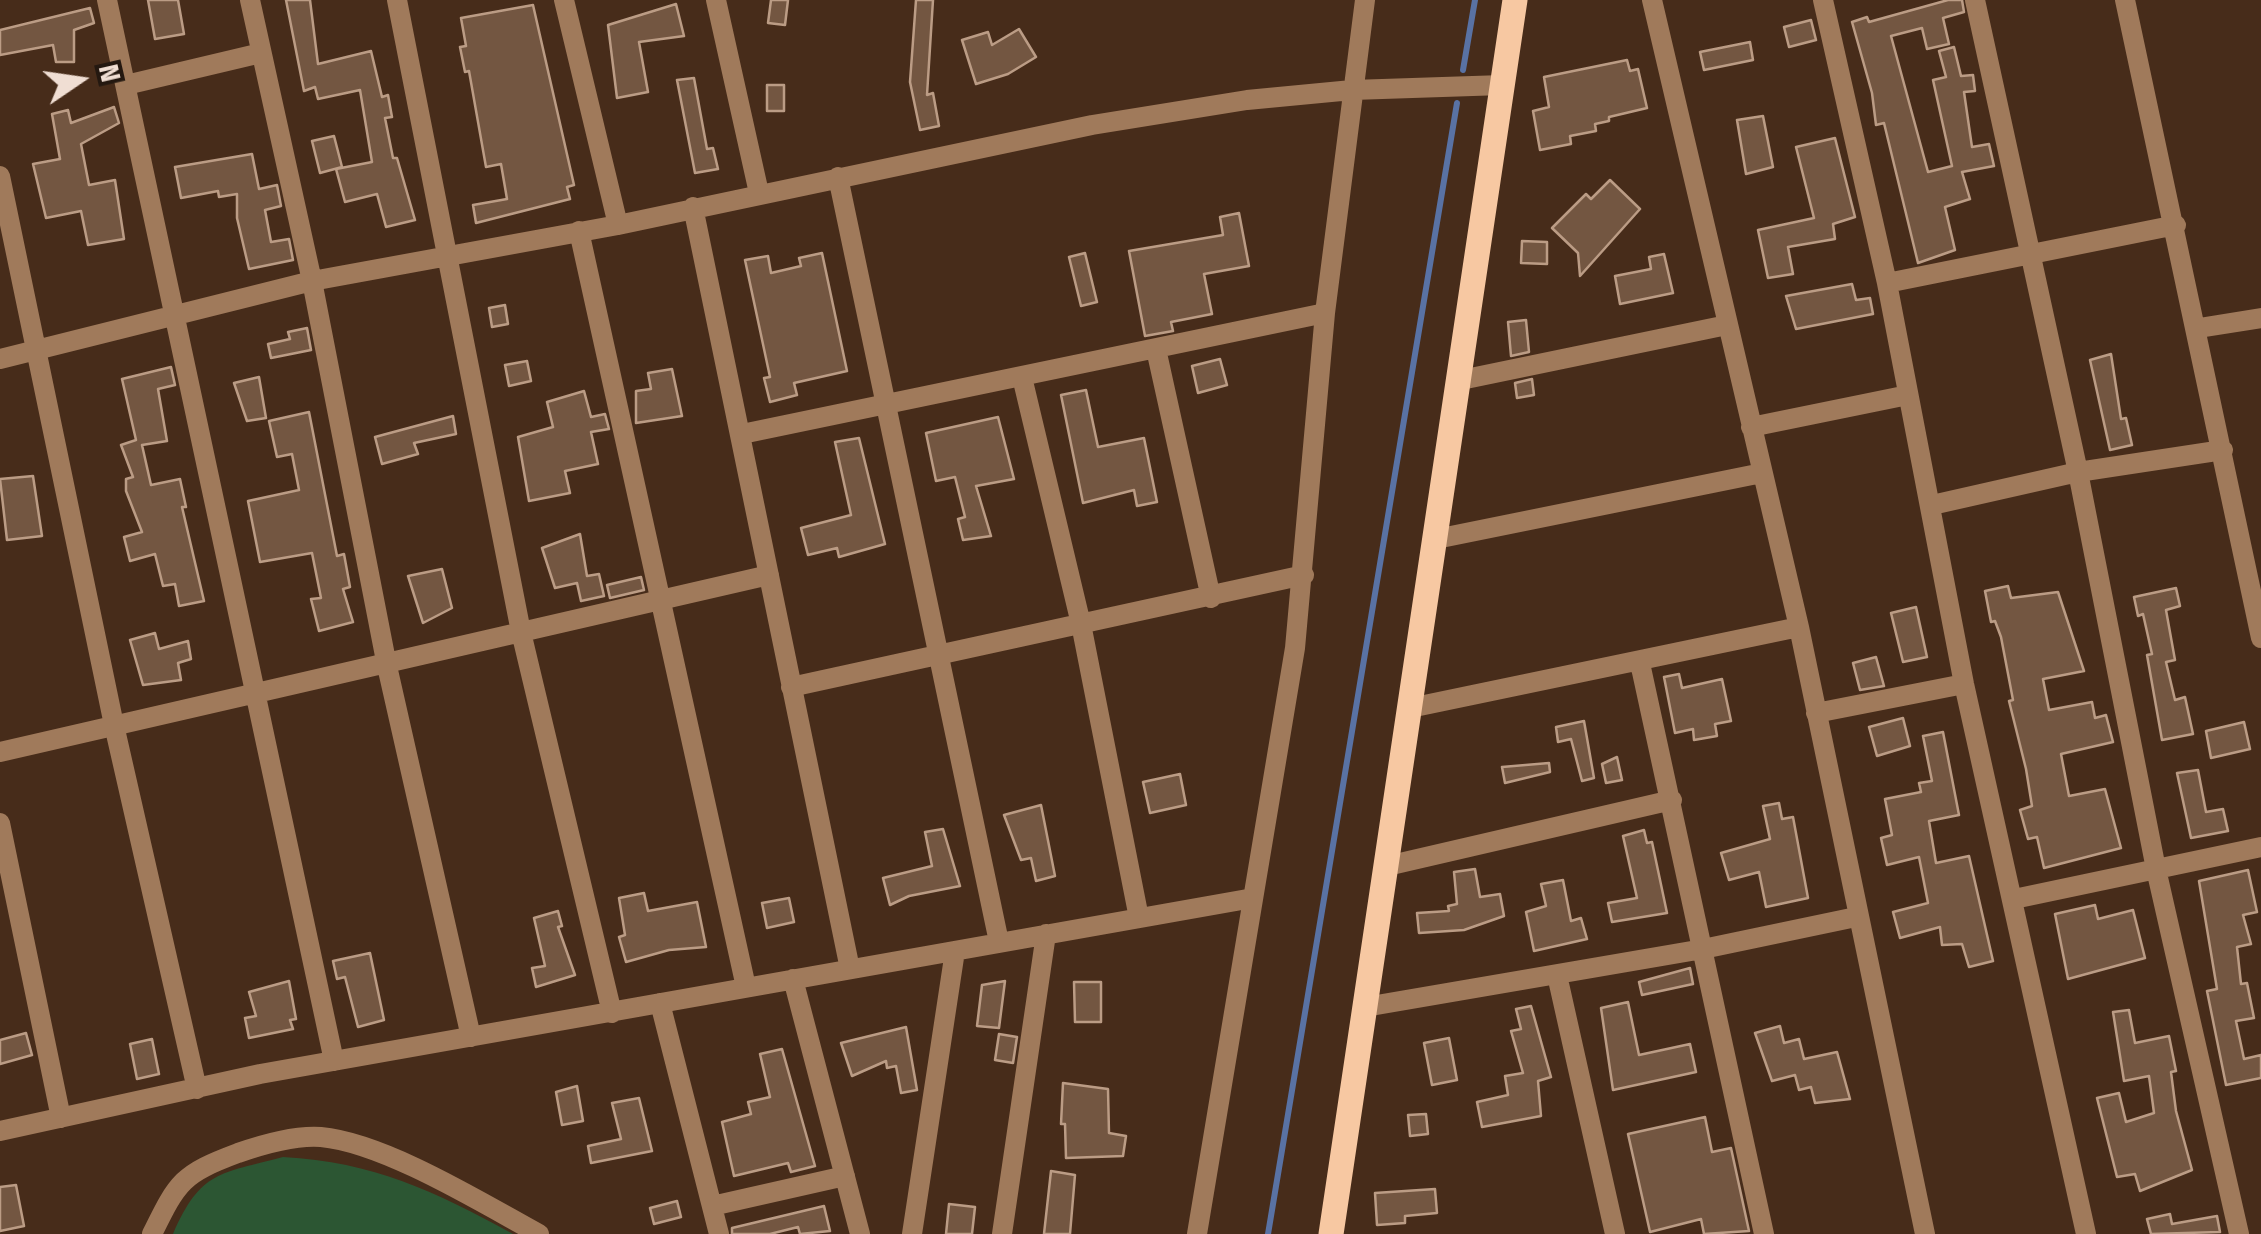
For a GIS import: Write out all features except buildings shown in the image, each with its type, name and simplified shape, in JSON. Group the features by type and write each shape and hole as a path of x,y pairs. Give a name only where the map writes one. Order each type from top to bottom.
{"main road":[{"path":"1331,1234 1516,0"}],"street":[{"path":"107,0 334,1061"},
{"path":"250,0 312,282 387,666 471,1036"},
{"path":"397,0 521,632 612,1013"},
{"path":"564,0 618,225"},
{"path":"716,0 759,193"},
{"path":"1196,1234 1304,576 1325,313 1365,0"},
{"path":"1652,0 1798,627 1925,1234"},
{"path":"1823,0 1887,283 1964,684 2086,1234"},
{"path":"1975,0 2078,472 2156,869 2239,1234"},
{"path":"2125,0 2199,328 2261,638"},
{"path":"126,86 262,53"},
{"path":"0,359 312,282 618,225 1092,125 1247,100 1352,90 1503,85"},
{"path":"0,176 114,726 198,1089"},
{"path":"838,177 999,942"},
{"path":"693,207 850,969"},
{"path":"1887,283 2176,225"},
{"path":"579,232 746,987"},
{"path":"742,434 1325,313"},
{"path":"2199,328 2261,318"},
{"path":"1461,380 1728,325"},
{"path":"1156,348 1211,598"},
{"path":"1022,377 1080,624 1140,918"},
{"path":"1751,428 1908,396"},
{"path":"1932,504 2078,472 2222,450"},
{"path":"1436,539 1762,474"},
{"path":"0,752 770,575"},
{"path":"791,687 1304,576"},
{"path":"1410,708 1798,627"},
{"path":"1640,662 1764,1234"},
{"path":"1816,712 1964,684"},
{"path":"1387,866 1672,800"},
{"path":"0,823 61,1118"},
{"path":"2014,899 2261,847"},
{"path":"0,1131 334,1061 1253,898"},
{"path":"1366,1007 1703,949 1856,917"},
{"path":"1002,1234 1046,934"},
{"path":"912,1234 955,951"},
{"path":"1557,975 1614,1234"},
{"path":"793,979 860,1234"},
{"path":"660,1003 719,1234"},
{"path":"152,1234 174,1191 193,1170 259,1146 320,1137 401,1162 539,1234"},
{"path":"712,1206 845,1176"}],"green space":[{"path":"283,1157 346,1165 402,1181 513,1234 173,1234 203,1186 228,1172"}],"waterway":[{"path":"1463,70 1475,0"},
{"path":"1268,1234 1457,103"}]}
